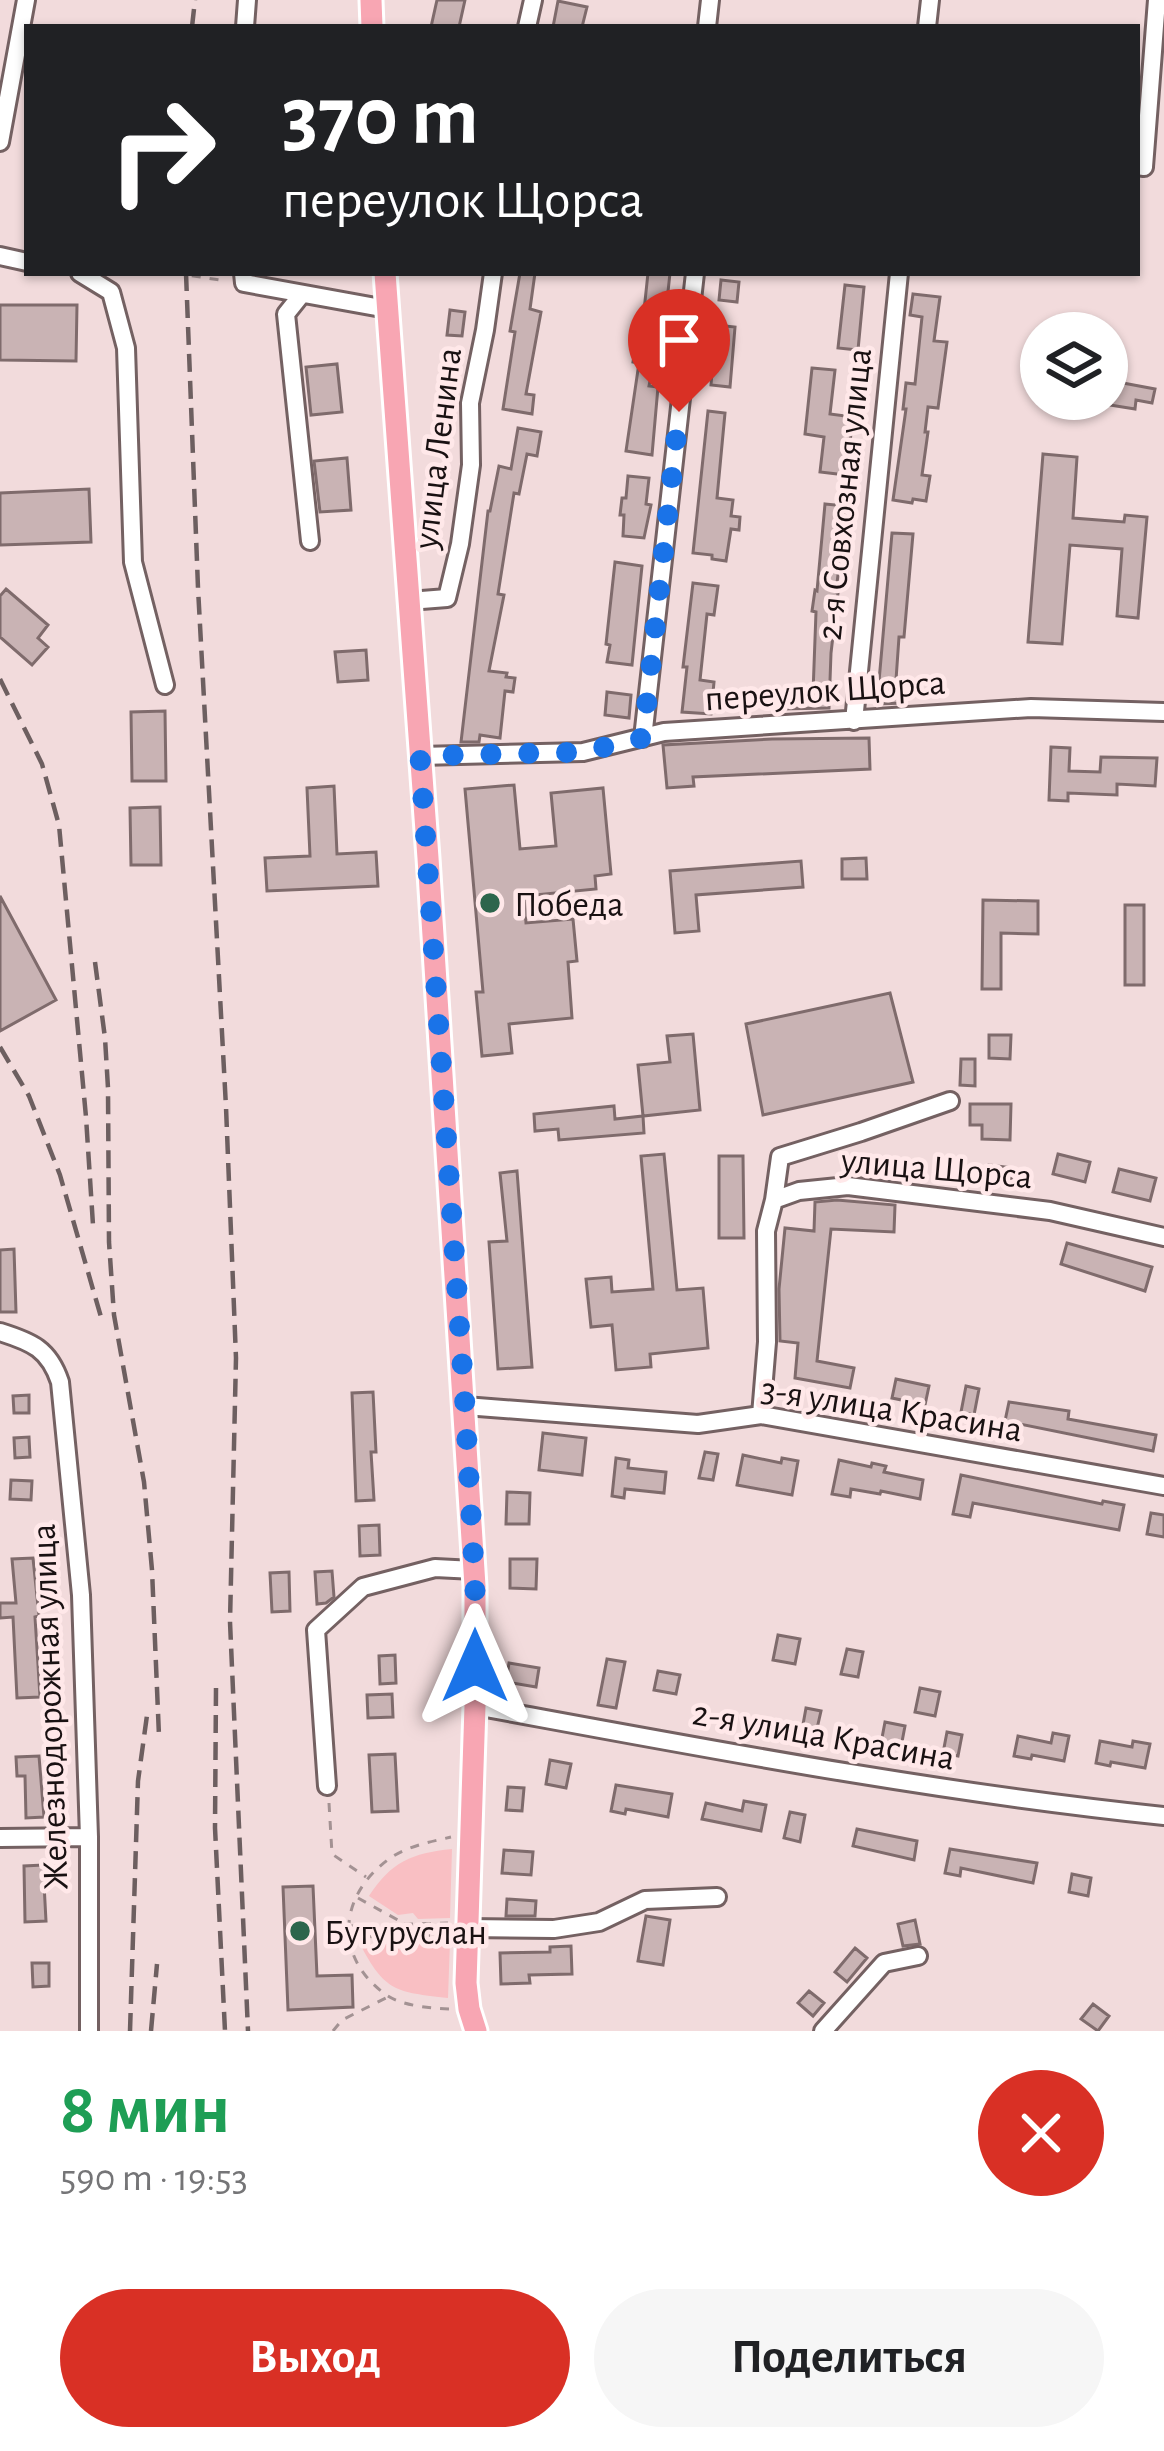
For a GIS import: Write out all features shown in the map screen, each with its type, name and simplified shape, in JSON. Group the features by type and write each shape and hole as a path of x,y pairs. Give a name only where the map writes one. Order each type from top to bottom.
{"main road":[{"path":"385,276 409,601"},
{"name":"улица Ленина","path":"409,601 474,1570 475,1706 466,1983 473,2020"}],"street":[{"path":"0,142 26,0"},
{"path":"1141,167 1157,0"},
{"path":"85,276 111,292 126,348 134,562 165,685"},
{"name":"улица Ленина","path":"409,601 447,598 460,544 471,465 470,404 492,276"},
{"path":"643,738 695,276"},
{"name":"2-я Совхозная улица","path":"854,721 898,276"},
{"path":"244,278 387,308"},
{"path":"302,293 286,314 310,541"},
{"name":"переулок Щорса","path":"420,756 583,752 664,733 1031,709 1164,712"},
{"path":"761,1415 767,1342 766,1231 780,1157 950,1101"},
{"name":"улица Щорса","path":"774,1200 799,1191 848,1186 1050,1211 1164,1238"},
{"name":"Железнодорожная улица","path":"0,1332 30,1343 52,1359 60,1382 81,1595 89,2031"},
{"name":"3-я улица Красина","path":"465,1406 698,1424 761,1415 1164,1486"},
{"path":"328,1786 316,1630 363,1587 436,1568 474,1570"},
{"name":"2-я улица Красина","path":"475,1706 824,1770 1164,1816"},
{"path":"0,1838 89,1838"},
{"path":"467,1928 554,1929 599,1922 645,1900 717,1897"},
{"path":"823,2031 884,1963 918,1955"}],"path":[{"path":"328,1786 332,1854 368,1878"},
{"path":"471,1833 419,1844 391,1857 368,1878 348,1913 348,1943 361,1970 387,1997 473,2020"},
{"path":"357,1897 405,1924"},
{"path":"405,1924 406,1936"},
{"path":"348,1926 467,1928"},
{"path":"348,1937 467,1928"},
{"path":"333,2031 342,2020 387,1997"}],"shaded area":[{"path":"452,1849 450,1918 398,1915 369,1896 404,1861"},
{"path":"450,1941 448,1998 394,1987 377,1972 360,1944 393,1944 400,1950 422,1942"}],"building":[{"path":"437,0 465,0 460,24 432,24"},
{"path":"558,1 587,7 583,24 554,24"},
{"path":"519,276 535,276 530,309 541,312 526,394 534,395 532,414 503,409 515,332 510,331"},
{"path":"648,276 670,276 661,357 655,356 649,386 658,387 652,455 626,451 639,363 633,362 637,338 641,339"},
{"path":"721,280 739,282 737,302 719,300"},
{"path":"845,285 864,287 858,350 838,348"},
{"path":"913,294 940,297 934,341 947,342 938,408 928,407 922,475 930,476 926,501 913,499 912,503 893,500 906,383 915,384 922,317 910,315"},
{"path":"0,305 77,305 76,361 0,360"},
{"path":"450,310 465,312 462,336 447,335"},
{"path":"716,325 735,327 730,387 711,385"},
{"path":"337,364 342,412 311,415 306,367"},
{"path":"812,368 835,370 830,414 853,417 846,475 820,472 824,437 805,434"},
{"path":"1128,384 1155,389 1152,403 1136,400 1135,409 1128,408"},
{"path":"708,411 725,413 717,498 733,500 731,516 740,517 739,530 731,529 726,561 693,553"},
{"path":"518,428 541,432 537,456 527,454 519,494 514,493 498,594 504,595 489,671 515,678 513,692 505,691 500,738 480,735 479,742 461,742 488,511 499,466 511,469"},
{"path":"1043,454 1077,457 1073,518 1124,522 1125,515 1147,517 1138,618 1117,616 1122,549 1070,545 1062,644 1028,642"},
{"path":"347,458 351,510 320,512 314,461"},
{"path":"628,476 649,478 646,504 651,505 644,538 623,536 624,515 620,515"},
{"path":"89,489 91,542 0,545 0,493"},
{"path":"825,504 846,506 829,708 781,709 782,692 813,693 816,612 812,611"},
{"path":"892,533 913,534 896,680 907,680 905,703 877,704"},
{"path":"615,562 642,566 632,665 607,662"},
{"path":"693,583 718,586 714,615 707,614 700,680 714,682 711,714 682,712"},
{"path":"6,589 48,625 38,638 48,647 32,665 0,637 0,596"},
{"path":"366,650 368,680 338,682 335,652"},
{"path":"607,692 631,695 629,718 605,715"},
{"path":"165,711 166,781 132,781 131,712"},
{"path":"869,738 870,769 693,777 694,786 667,788 663,745"},
{"path":"1051,747 1070,748 1069,771 1100,772 1101,757 1157,758 1155,786 1117,784 1117,795 1068,793 1068,801 1049,800"},
{"path":"514,785 520,849 556,846 551,793 603,788 611,874 595,876 596,889 524,896 526,923 573,919 577,961 568,962 572,1018 509,1024 512,1053 482,1056 476,992 483,992 465,789"},
{"path":"334,786 337,854 376,852 378,886 267,891 265,858 310,856 307,788"},
{"path":"160,807 161,865 131,865 130,808"},
{"path":"866,858 867,879 842,879 842,859"},
{"path":"801,861 803,887 696,895 699,931 675,933 670,871"},
{"path":"0,896 56,1000 0,1031"},
{"path":"983,900 1038,901 1038,934 1001,933 1001,989 982,989"},
{"path":"1125,905 1144,905 1144,985 1125,985"},
{"path":"890,993 913,1082 763,1115 746,1024"},
{"path":"693,1034 700,1110 643,1116 638,1065 670,1062 667,1036"},
{"path":"989,1035 1011,1035 1010,1059 989,1058"},
{"path":"961,1059 975,1059 975,1086 960,1085"},
{"path":"970,1104 1011,1104 1010,1140 982,1139 982,1125 970,1125"},
{"path":"614,1106 615,1119 643,1116 644,1133 559,1140 558,1129 535,1131 534,1114"},
{"path":"664,1154 677,1290 703,1288 708,1348 650,1354 651,1367 616,1370 612,1325 591,1327 586,1279 611,1277 612,1292 653,1289 641,1156"},
{"path":"1058,1154 1090,1162 1085,1182 1053,1174"},
{"path":"719,1156 743,1156 744,1238 719,1238"},
{"path":"989,1165 1013,1168 1010,1186 987,1183"},
{"path":"1119,1169 1156,1178 1150,1201 1113,1192"},
{"path":"517,1171 532,1367 498,1369 489,1242 507,1241 500,1173"},
{"path":"815,1202 895,1205 894,1232 831,1229 817,1361 854,1368 850,1388 795,1378 798,1343 780,1341 785,1228 814,1231"},
{"path":"1067,1243 1152,1267 1145,1291 1061,1264"},
{"path":"14,1249 16,1312 0,1312 0,1250"},
{"path":"896,1379 929,1386 925,1405 892,1398"},
{"path":"966,1386 979,1389 974,1415 961,1412"},
{"path":"373,1392 374,1500 356,1501 352,1393"},
{"path":"29,1395 29,1413 14,1413 13,1396"},
{"path":"1009,1402 1069,1411 1068,1419 1156,1435 1153,1451 1005,1421"},
{"path":"543,1433 586,1438 582,1475 539,1470"},
{"path":"29,1437 30,1457 15,1458 14,1438"},
{"path":"705,1452 718,1454 713,1480 699,1478"},
{"path":"743,1455 781,1463 782,1458 798,1461 792,1495 737,1485"},
{"path":"616,1458 629,1460 628,1468 666,1472 664,1493 625,1489 624,1498 612,1496"},
{"path":"839,1460 886,1466 884,1472 923,1480 920,1499 851,1489 850,1497 832,1494"},
{"path":"961,1475 1124,1505 1119,1530 973,1503 970,1517 953,1514"},
{"path":"11,1480 32,1481 31,1500 10,1499"},
{"path":"507,1492 530,1493 529,1524 506,1524"},
{"path":"1151,1513 1164,1515 1164,1537 1147,1534"},
{"path":"379,1525 380,1555 360,1556 359,1526"},
{"path":"33,1558 40,1697 17,1698 13,1617 0,1618 0,1603 16,1603 12,1559"},
{"path":"510,1559 537,1559 536,1589 510,1588"},
{"path":"332,1571 334,1597 317,1604 315,1572"},
{"path":"289,1572 290,1611 272,1612 270,1573"},
{"path":"778,1635 800,1639 795,1664 773,1660"},
{"path":"847,1649 863,1652 858,1677 841,1674"},
{"path":"395,1655 396,1683 380,1684 379,1656"},
{"path":"607,1659 625,1662 616,1708 598,1705"},
{"path":"509,1663 539,1668 536,1687 506,1682"},
{"path":"658,1671 680,1675 676,1694 654,1690"},
{"path":"920,1688 940,1692 935,1716 915,1712"},
{"path":"392,1694 393,1717 368,1718 367,1695"},
{"path":"806,1708 821,1711 816,1733 802,1730"},
{"path":"885,1722 905,1726 901,1747 881,1743"},
{"path":"947,1732 962,1735 958,1756 943,1753"},
{"path":"1053,1733 1069,1736 1064,1761 1014,1756 1018,1736 1051,1743"},
{"path":"1100,1741 1132,1747 1133,1741 1150,1744 1145,1768 1096,1763"},
{"path":"395,1754 398,1811 372,1812 369,1755"},
{"path":"39,1756 44,1817 26,1818 25,1776 17,1776 16,1757"},
{"path":"550,1760 571,1764 566,1788 546,1784"},
{"path":"616,1785 672,1794 668,1817 611,1811"},
{"path":"508,1787 524,1788 522,1811 506,1810"},
{"path":"744,1801 766,1805 761,1831 702,1819 706,1803 742,1811"},
{"path":"790,1812 805,1815 800,1842 784,1838"},
{"path":"857,1829 917,1841 914,1860 853,1846"},
{"path":"950,1849 1037,1863 1033,1883 961,1868 960,1876 945,1873"},
{"path":"504,1850 533,1852 531,1875 502,1873"},
{"path":"43,1865 46,1921 25,1922 24,1866"},
{"path":"1072,1874 1091,1878 1088,1896 1069,1892"},
{"name":"Бугуруслан","path":"313,1886 317,1976 352,1975 353,2007 288,2010 283,1887"},
{"path":"507,1899 536,1901 535,1916 506,1916"},
{"path":"646,1916 670,1920 663,1965 638,1961"},
{"path":"915,1920 920,1944 903,1946 898,1924"},
{"path":"571,1946 572,1974 529,1975 530,1983 501,1984 500,1953 550,1952 550,1947"},
{"path":"855,1948 867,1958 847,1982 835,1972"},
{"path":"32,1963 49,1963 49,1986 33,1987"},
{"path":"809,1991 824,2003 813,2016 798,2003"},
{"path":"1093,2004 1109,2016 1098,2031 1081,2019"}],"railway":[{"path":"192,24 195,0"},
{"path":"186,276 236,1358 230,1622 248,2031"},
{"path":"0,679 42,764 59,825 93,1225"},
{"path":"95,962 108,1088 114,1315 144,1482 159,1736"},
{"path":"0,1047 29,1096 60,1175 103,1324"},
{"path":"216,1688 215,1828 225,2031"},
{"path":"130,2031 138,1781 148,1708"},
{"path":"151,2031 157,1964"}],"place":[{"name":"Победа","path":"490,903"},
{"name":"Бугуруслан","path":"300,1931"}],"route":[{"path":"475,1666 465,1406 420,756 583,752 643,738 679,412"}]}
